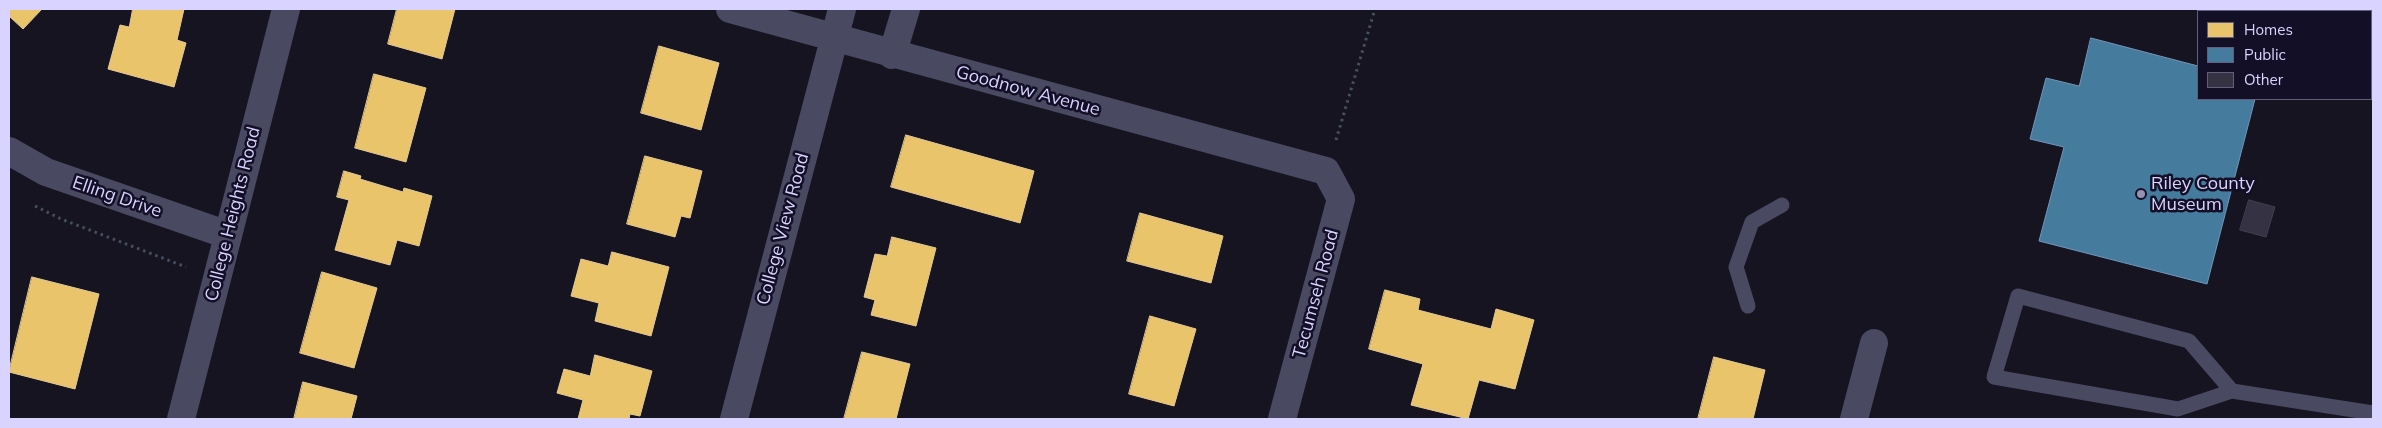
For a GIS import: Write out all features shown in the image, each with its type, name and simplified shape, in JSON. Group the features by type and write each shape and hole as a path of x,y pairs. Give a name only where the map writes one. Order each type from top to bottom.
{"street":[{"name":"College Heights Road","path":"181,419 286,9"},
{"name":"Goodnow Avenue","path":"730,9 1326,171"},
{"name":"College View Road","path":"734,419 842,9"},
{"path":"892,54 906,9"},
{"name":"Elling Drive","path":"9,151 46,172 228,236"},
{"name":"Tecumseh Road","path":"1282,419 1341,199 1326,171"},
{"path":"1854,419 1874,342"}],"lane":[{"path":"1748,306 1736,267 1752,222 1782,205"},
{"path":"2232,391 2189,341 2018,296 1994,377 2178,408 2232,391 2373,412"}],"path":[{"path":"1326,171 1375,9"},
{"path":"27,202 61,219 217,278"}],"building: Homes":[{"path":"9,9 42,9 23,29 9,16"},
{"path":"133,9 184,9 177,40 186,43 174,87 108,69 120,25 129,27"},
{"path":"397,9 455,9 442,59 388,44"},
{"path":"2373,9 2373,43 2372,10 2352,10"},
{"path":"659,46 719,63 701,130 641,113"},
{"path":"374,74 426,88 406,162 355,148"},
{"path":"906,135 1034,171 1020,223 891,187"},
{"path":"645,156 702,171 690,218 681,216 675,237 627,224"},
{"path":"344,171 361,176 360,179 403,192 404,188 432,196 419,246 397,240 390,265 335,250 349,200 337,197"},
{"path":"1140,213 1223,236 1211,283 1127,261"},
{"path":"892,237 936,248 916,326 871,315 875,300 864,297 875,254 887,256"},
{"path":"612,252 669,267 651,336 595,321 599,303 571,296 581,259 608,266"},
{"path":"322,272 377,288 354,368 300,353"},
{"path":"32,277 99,294 75,389 9,372"},
{"path":"1385,290 1420,299 1418,310 1491,329 1496,309 1534,320 1515,389 1479,380 1468,419 1411,405 1423,364 1369,349"},
{"path":"1150,316 1196,329 1174,406 1129,394"},
{"path":"862,352 910,364 896,419 844,419"},
{"path":"595,355 652,371 640,416 630,414 629,419 578,419 583,400 557,393 564,369 590,376"},
{"path":"1714,357 1765,370 1753,419 1698,419"},
{"path":"303,382 357,396 351,419 294,419"}],"building: Public":[{"name":"Riley County Museum","path":"2091,38 2197,66 2197,100 2255,100 2207,284 2039,241 2064,147 2030,139 2046,78 2079,86"}],"building: Other":[{"path":"2249,200 2275,207 2266,237 2240,230"}],"place":[{"name":"Riley County Museum","path":"2141,194"}]}
